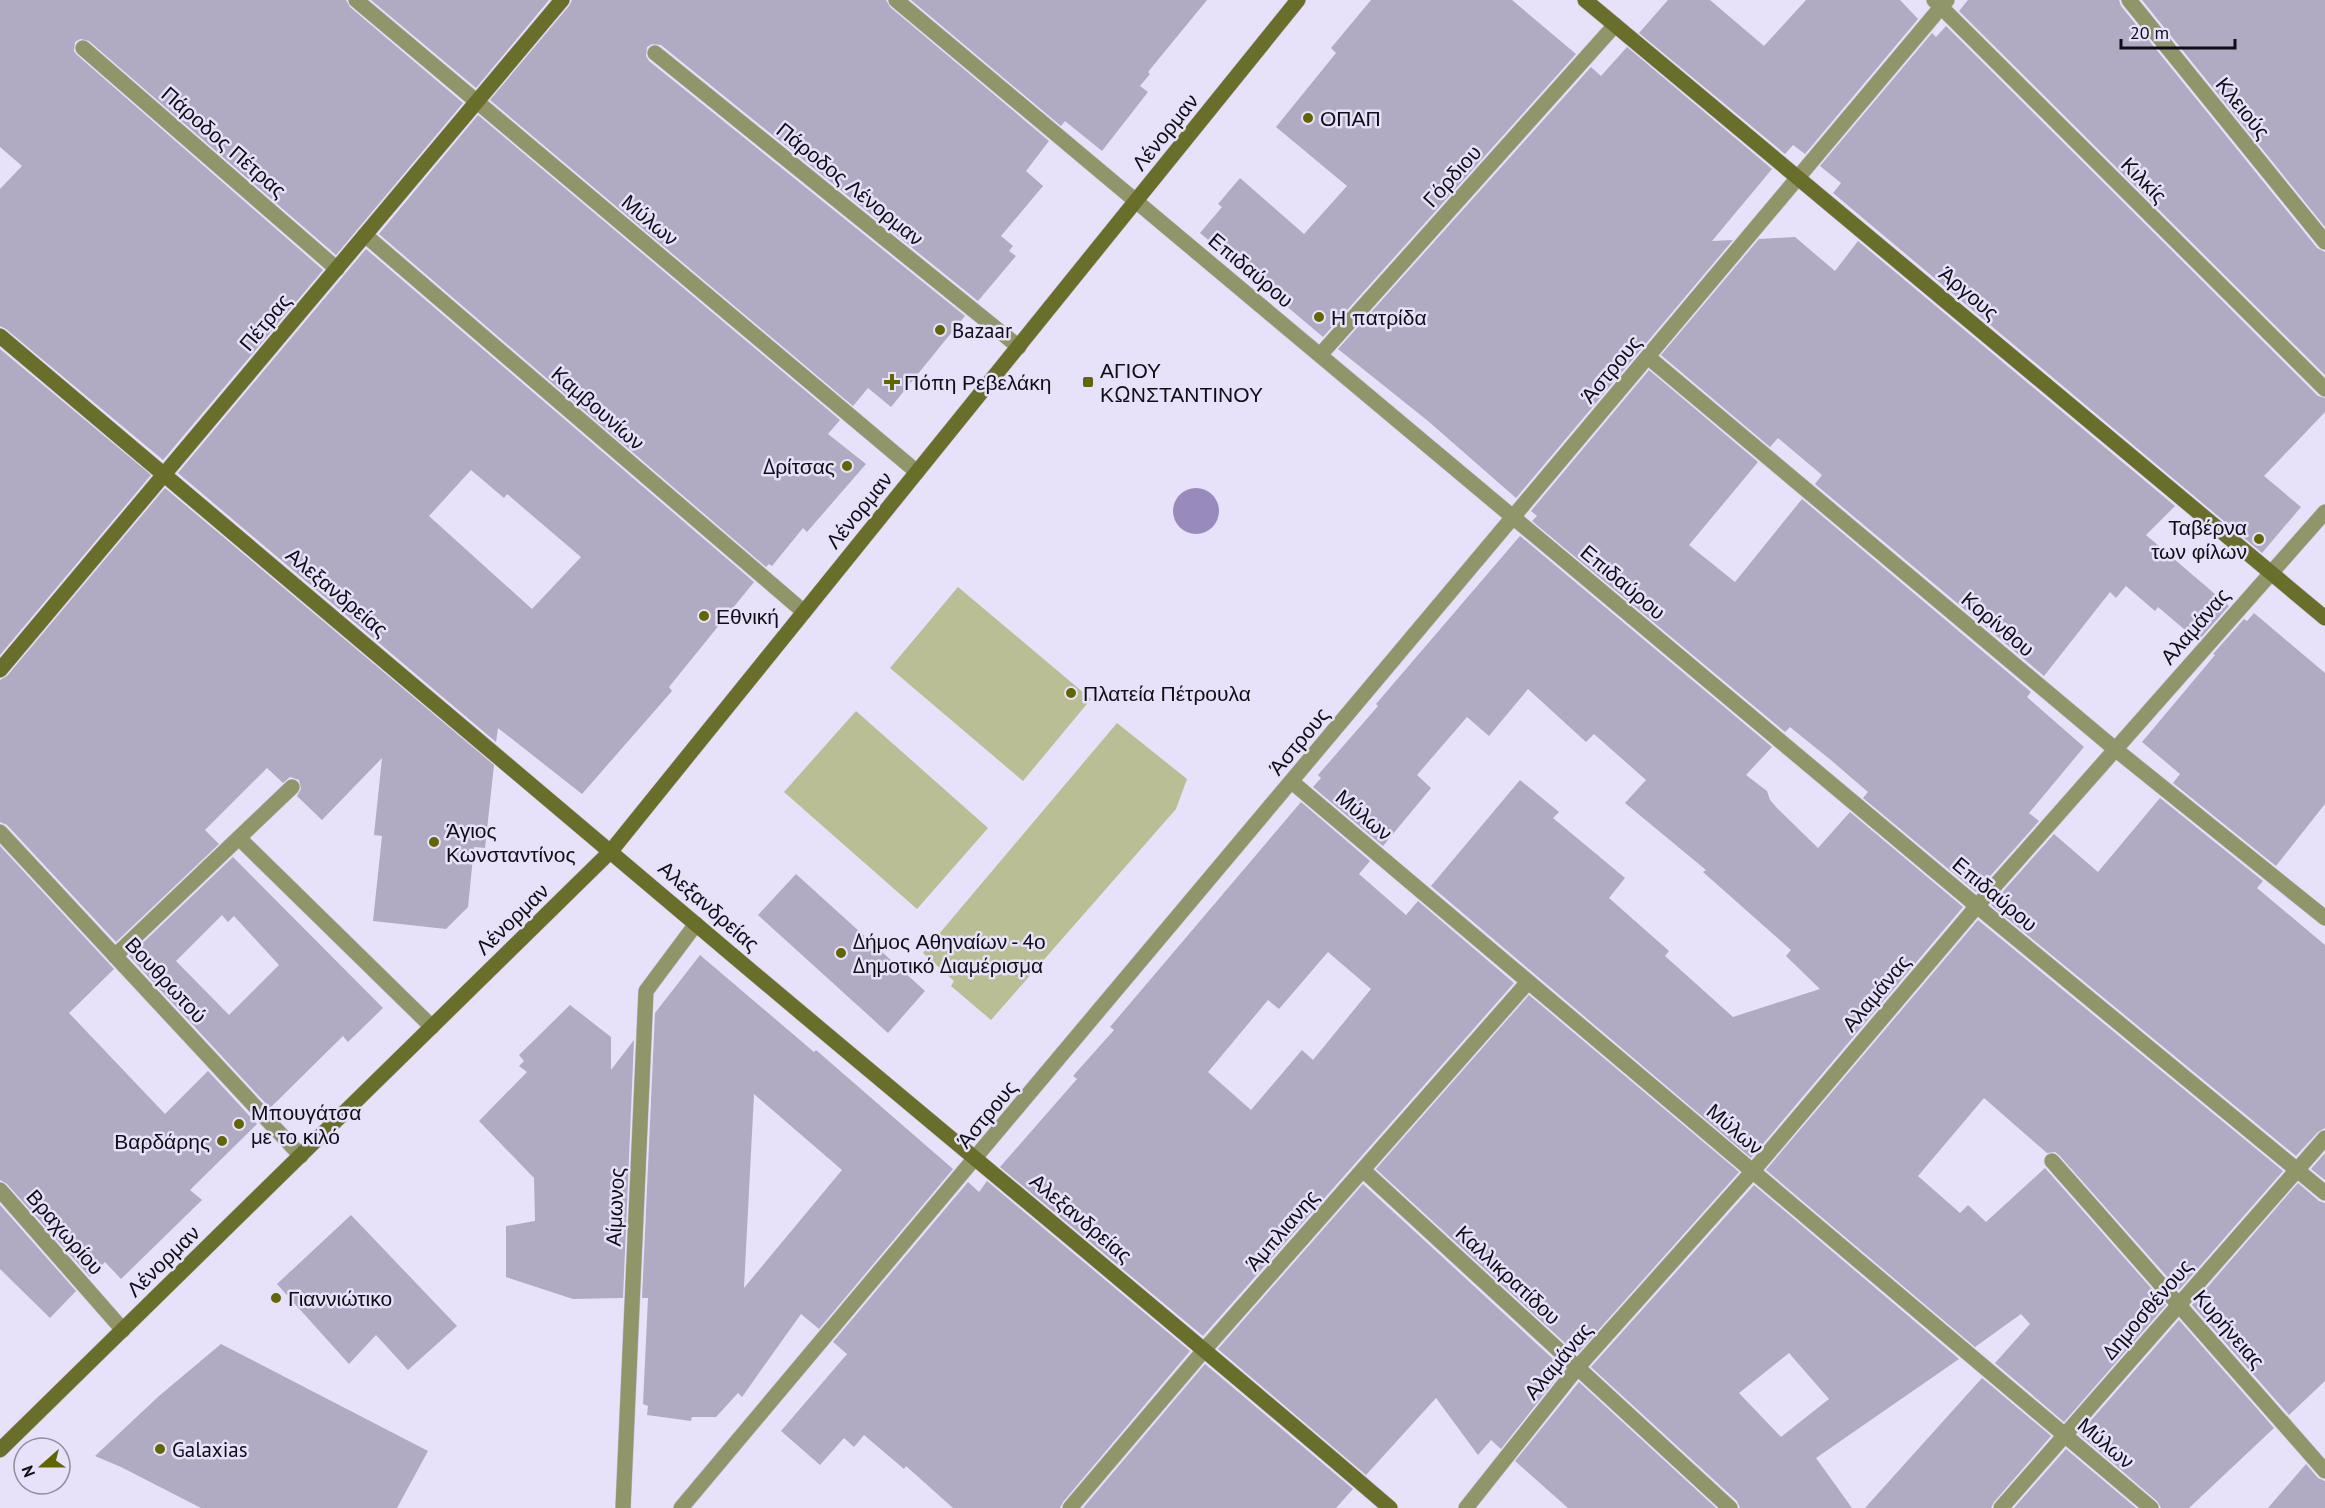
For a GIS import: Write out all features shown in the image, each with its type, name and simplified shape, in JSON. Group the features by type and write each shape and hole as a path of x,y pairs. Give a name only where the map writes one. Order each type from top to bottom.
{"main road":[{"name":"Πέτρας","path":"0,670 562,0"},
{"name":"Λένορμαν","path":"0,1450 611,851 1298,0"},
{"name":"Άργους","path":"1586,0 2325,618"},
{"name":"Αλεξανδρείας","path":"0,336 696,924 1205,1349 1390,1508"}],"street":[{"name":"Μύλων","path":"356,0 917,472"},
{"name":"Επιδαύρου","path":"896,0 1977,906 2325,1193"},
{"name":"Κλειούς","path":"2129,0 2325,242"},
{"name":"Άστρους","path":"681,1508 1798,178 1941,2"},
{"name":"Κιλκίς","path":"1941,2 2325,389"},
{"name":"Γόρδιου","path":"1320,355 1615,25"},
{"name":"Πάροδος Πέτρας","path":"83,48 337,269"},
{"name":"Πάροδος Λένορμαν","path":"655,53 1018,347"},
{"name":"Καμβουνίων","path":"365,235 804,612"},
{"name":"Κορίνθου","path":"1648,357 2115,749 2325,918"},
{"name":"Αλαμάνας","path":"1466,1508 1577,1368 1752,1172 1977,906 2325,512"},
{"name":"Μύλων","path":"1292,782 2151,1508"},
{"path":"115,956 292,787"},
{"name":"Βουθρωτού","path":"0,832 301,1156"},
{"path":"239,838 432,1027"},
{"name":"Αίμωνος","path":"623,1508 646,991 696,924"},
{"name":"Άμπλιανης","path":"1070,1508 1205,1349 1528,982"},
{"name":"Δημοσθένους","path":"2001,1508 2178,1303 2325,1138"},
{"name":"Κυρήνειας","path":"2052,1161 2325,1472"},
{"name":"Καλλικρατίδου","path":"1363,1170 1730,1508"},
{"name":"Βραχωρίου","path":"0,1190 123,1330"}],"green space":[{"path":"958,587 1091,699 1023,781 890,668"},
{"path":"856,711 988,828 917,909 784,792"},
{"path":"1117,723 1187,779 1176,809 991,1020 951,986 954,981 923,953"}],"shaded area":[{"path":"1196,488 1212,495 1219,511 1212,527 1196,534 1180,527 1173,511 1180,495"}],"building":[{"path":"0,0 346,0 350,7 463,103 336,255 89,41 80,39 75,42 74,51 77,55 323,270 163,460 0,326 0,189 22,166 0,147"},
{"path":"371,0 549,0 476,88"},
{"path":"572,0 886,0 890,7 1049,141 1026,171 1043,186 1001,236 1013,246 1009,251 1016,256 978,301 661,45 652,44 647,47 646,56 649,61 965,316 891,407 868,388 853,406 490,100"},
{"path":"911,0 1207,0 1148,72 1150,74 1140,86 1148,92 1102,151 1065,121 1061,126"},
{"path":"1371,0 1512,0 1576,54 1323,337 1200,233 1222,207 1218,204 1240,178 1304,234 1347,186 1276,127 1336,53 1331,48"},
{"path":"1668,0 1710,0 1764,46 1806,0 1900,0 1918,19 1805,154 1793,145 1785,154 1639,33"},
{"path":"1968,0 2119,0 2121,6 2317,248 2325,252 2325,375 1959,11"},
{"path":"2142,0 2325,0 2325,227"},
{"path":"1946,26 2318,396 2325,398 2325,412 2264,476 2301,507 2262,553 1833,193 1841,183 1820,166 1932,33 1936,37"},
{"path":"1627,47 1772,169 1712,241 1733,240 1516,498 1428,421 1338,349 1591,67 1601,76"},
{"path":"478,115 840,420 828,434 866,464 807,532 803,528 772,566 769,564 766,567 379,234"},
{"path":"1795,237 1835,271 1858,241 2175,506 2146,535 2229,606 2198,641 2158,607 2155,611 2126,586 2116,598 2110,592 2044,676 1815,484 1822,475 1778,438 1770,447 1661,355 1759,239"},
{"path":"366,249 754,582 669,687 672,691 582,794 498,728 496,742 178,473","holes":["471,470 504,498 507,494 581,557 532,609 429,516"]},
{"path":"0,349 151,475 0,655"},
{"path":"1649,370 1758,462 1689,545 1735,582 1802,499 2031,692 2027,697 2084,747 2029,813 2039,821 1976,892 1863,798 1868,792 1832,761 1790,727 1785,732 1532,521 1537,516 1531,511"},
{"path":"165,488 494,765 485,848 474,847 468,907 446,929 373,921 382,836 374,835 382,758 322,820 297,796 301,789 299,780 290,777 283,783 267,768 205,830 219,844 116,942 7,825 0,822 0,680 7,676"},
{"path":"1520,536 1772,747 1746,775 1767,791 1770,800 1777,808 1818,848 1850,812 1963,907 1751,1158 1431,886 1520,780 1559,812 1553,818 1625,878 1609,898 1669,951 1665,956 1733,1017 1820,989 1786,956 1791,950 1703,872 1706,870 1625,803 1646,780 1594,734 1586,742 1528,689 1489,736 1467,717 1417,775 1431,788 1383,846 1313,787 1321,778 1318,775 1378,706 1376,704"},
{"path":"2254,613 2325,673 2325,804 2276,866 2173,783 2180,774 2142,742 2215,655 2213,654 2244,619 2247,621"},
{"path":"2160,798 2263,881 2257,888 2325,945 2325,1128 2318,1132 2296,1156 1991,905 2054,834 2098,872"},
{"path":"1301,802 1370,861 1359,874 1406,915 1418,901 1514,983 1203,1336 1000,1167 1077,1079 1073,1076 1114,1030 1110,1027","holes":["1328,952 1371,989 1313,1060 1302,1050 1251,1110 1208,1072 1268,1000 1279,1009"]},
{"path":"0,846 114,969 69,1013 165,1114 208,1071 257,1124 190,1190 202,1200 121,1279 105,1262 90,1277 7,1184 0,1180"},
{"path":"233,857 383,1008 348,1042 343,1036 270,1108 129,956","holes":["222,915 228,922 234,916 279,965 229,1015 176,961"]},
{"name":"Δήμος Αθηναίων - 4ο Δημοτικό Διαμέρισμα","path":"796,874 925,991 888,1033 758,915"},
{"path":"1978,920 2283,1171 2179,1290 2059,1155 2055,1152 2047,1153 1984,1098 1918,1176 1960,1213 1968,1205 1986,1222 2045,1168 2166,1305 2064,1422 1995,1363 2030,1324 2021,1314 1975,1347 1766,1170"},
{"path":"700,955 814,1052 816,1050 953,1169 819,1329 801,1314 742,1397 738,1393 716,1417 692,1417 691,1421 647,1415 648,1406 643,1404 648,1298 642,1298 655,1013","holes":["754,1094 842,1170 744,1288"]},
{"path":"1529,995 1739,1172 1577,1354 1376,1169"},
{"path":"570,1005 611,1037 611,1070 634,1040 623,1298 573,1299 506,1277 506,1226 535,1221 534,1178 479,1121 527,1072 519,1066 524,1061 519,1055"},
{"path":"2325,1153 2325,1180 2311,1169"},
{"path":"987,1181 1190,1351 1060,1508 953,1508 906,1466 904,1469 864,1435 854,1447 844,1438 820,1465 781,1431 847,1354 833,1342 968,1182 979,1192"},
{"path":"2298,1183 2319,1201 2325,1203 2325,1381 2289,1415 2192,1305"},
{"path":"1363,1184 1564,1369 1501,1449 1491,1440 1478,1455 1436,1398 1366,1475 1218,1349"},
{"path":"1754,1185 1959,1359 1816,1458 1852,1508 1740,1508 1737,1501 1591,1367","holes":["1789,1353 1829,1399 1781,1437 1739,1393"]},
{"path":"0,1205 76,1291 50,1318 0,1269"},
{"path":"351,1215 457,1326 408,1370 376,1335 349,1364 277,1284"},
{"path":"2179,1320 2274,1428 2189,1508 2161,1508 2157,1501 2079,1434"},
{"path":"221,1344 428,1451 397,1508 201,1508 95,1456 159,1396"},
{"path":"1205,1364 1353,1489 1336,1508 1083,1508"},
{"path":"1982,1378 2051,1436 1991,1508 1865,1508"},
{"path":"1579,1382 1716,1508 1568,1508 1515,1461"},
{"path":"2066,1449 2136,1508 2014,1508"},
{"path":"2306,1464 2318,1478 2325,1481 2325,1508 2268,1508"}],"place":[{"name":"ΟΠΑΠ","path":"1308,118"},
{"name":"Η πατρίδα","path":"1319,317"},
{"name":"Bazaar","path":"940,330"},
{"name":"Πόπη Ρεβελάκη","path":"892,382"},
{"name":"ΑΓΙΟΥ ΚΩΝΣΤΑΝΤΙΝΟΥ","path":"1088,382"},
{"name":"Δρίτσας","path":"847,466"},
{"name":"Ταβέρνα των φίλων","path":"2259,539"},
{"name":"Εθνική","path":"704,616"},
{"name":"Πλατεία Πέτρουλα","path":"1071,693"},
{"name":"Άγιος Κωνσταντίνος","path":"434,842"},
{"name":"Δήμος Αθηναίων - 4ο Δημοτικό Διαμέρισμα","path":"841,953"},
{"name":"Μπουγάτσα με το κιλό","path":"239,1124"},
{"name":"Βαρδάρης","path":"222,1141"},
{"name":"Γιαννιώτικο","path":"276,1298"},
{"name":"Galaxias","path":"160,1449"}]}
